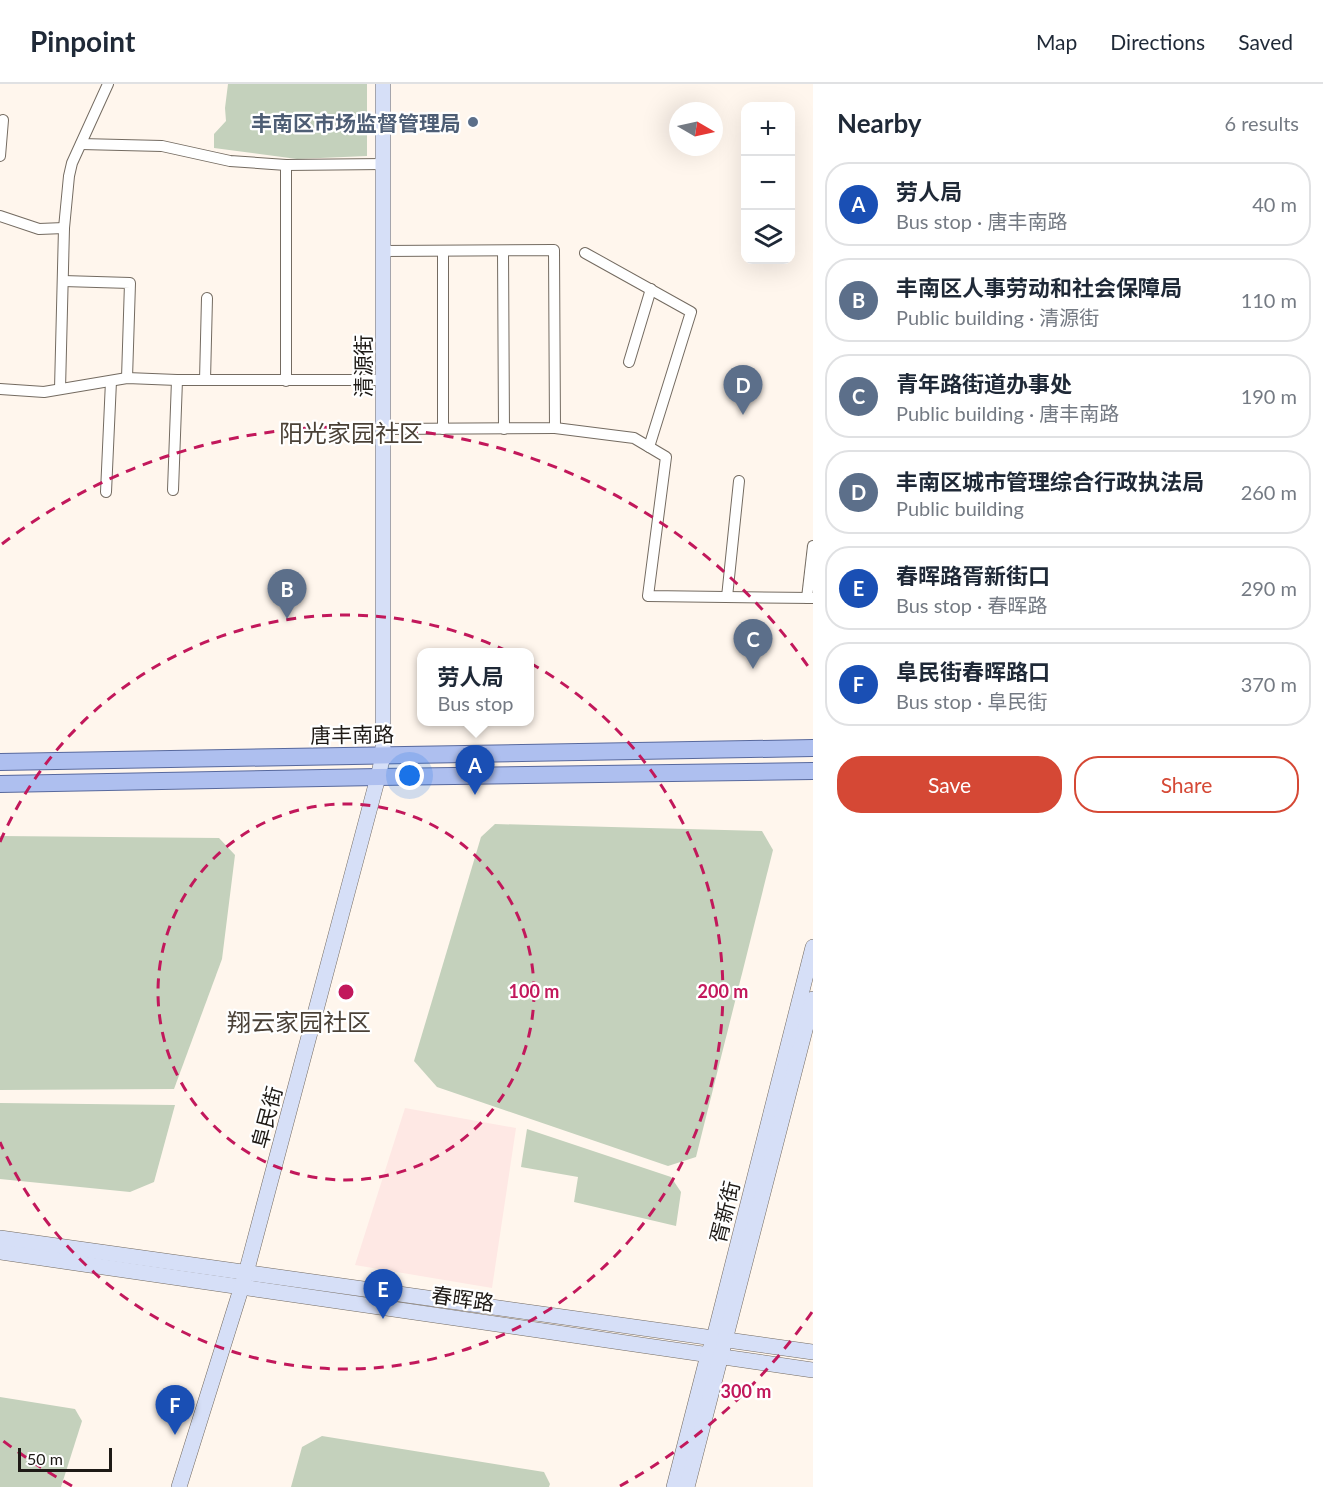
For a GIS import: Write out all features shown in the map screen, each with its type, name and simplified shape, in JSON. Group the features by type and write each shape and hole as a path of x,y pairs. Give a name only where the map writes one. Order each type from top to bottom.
{"main road":[{"name":"唐丰南路","path":"0,762 813,748"},
{"name":"唐丰南路","path":"0,784 813,771"}],"street":[{"path":"60,389 64,228 69,176 72,164 108,84"},
{"name":"清源街","path":"382,756 383,84"},
{"path":"0,156 3,120"},
{"path":"81,144 162,146 230,161 286,165 384,164"},
{"path":"286,165 286,381"},
{"path":"0,216 39,230 64,228"},
{"path":"503,250 504,429"},
{"path":"383,251 554,250 555,428"},
{"path":"443,251 443,429"},
{"path":"585,253 692,312 649,447"},
{"path":"63,281 130,283 127,378"},
{"path":"629,362 651,289"},
{"path":"205,380 207,298"},
{"path":"0,389 44,392 127,378 383,380"},
{"path":"173,490 177,380"},
{"path":"106,492 111,381"},
{"path":"383,429 555,428 634,438 666,457 648,596 810,598 813,546"},
{"path":"727,597 739,481"},
{"name":"阜民街","path":"179,1487 244,1280 382,756"},
{"name":"胥新街","path":"720,1339 813,947"},
{"name":"胥新街","path":"674,1487 720,1339 813,999"},
{"name":"春晖路","path":"0,1238 244,1280 813,1371"},
{"name":"春晖路","path":"0,1252 244,1280 813,1352"},
{"name":"胥新街","path":"687,1487 714,1356"}],"shaded area":[{"path":"405,1108 516,1128 492,1288 355,1265"}],"green space":[{"path":"228,84 367,84 367,156 297,159 214,148 214,134 226,121"},
{"path":"495,824 762,831 773,850 696,1157 668,1166 437,1087 414,1061 481,837"},
{"path":"0,836 219,838 235,855 222,959 174,1089 0,1090"},
{"path":"0,1103 175,1105 154,1182 130,1192 0,1179"},
{"path":"527,1129 671,1177 681,1192 676,1226 574,1202 578,1177 521,1167"},
{"path":"0,1397 75,1409 82,1421 61,1487 0,1487"},
{"path":"322,1436 544,1472 550,1484 549,1487 291,1487 302,1447"}],"place":[{"name":"丰南区市场监督管理局","path":"473,122"},
{"name":"丰南区城市管理综合行政执法局","path":"743,415"},
{"name":"丰南区人事劳动和社会保障局","path":"287,619"},
{"name":"青年路街道办事处","path":"753,669"},
{"name":"劳人局","path":"475,795"},
{"name":"春晖路胥新街口","path":"383,1319"},
{"name":"阜民街春晖路口","path":"175,1435"}],"district":[{"name":"阳光家园社区","path":"351,432"},
{"name":"翔云家园社区","path":"299,1021"}]}
